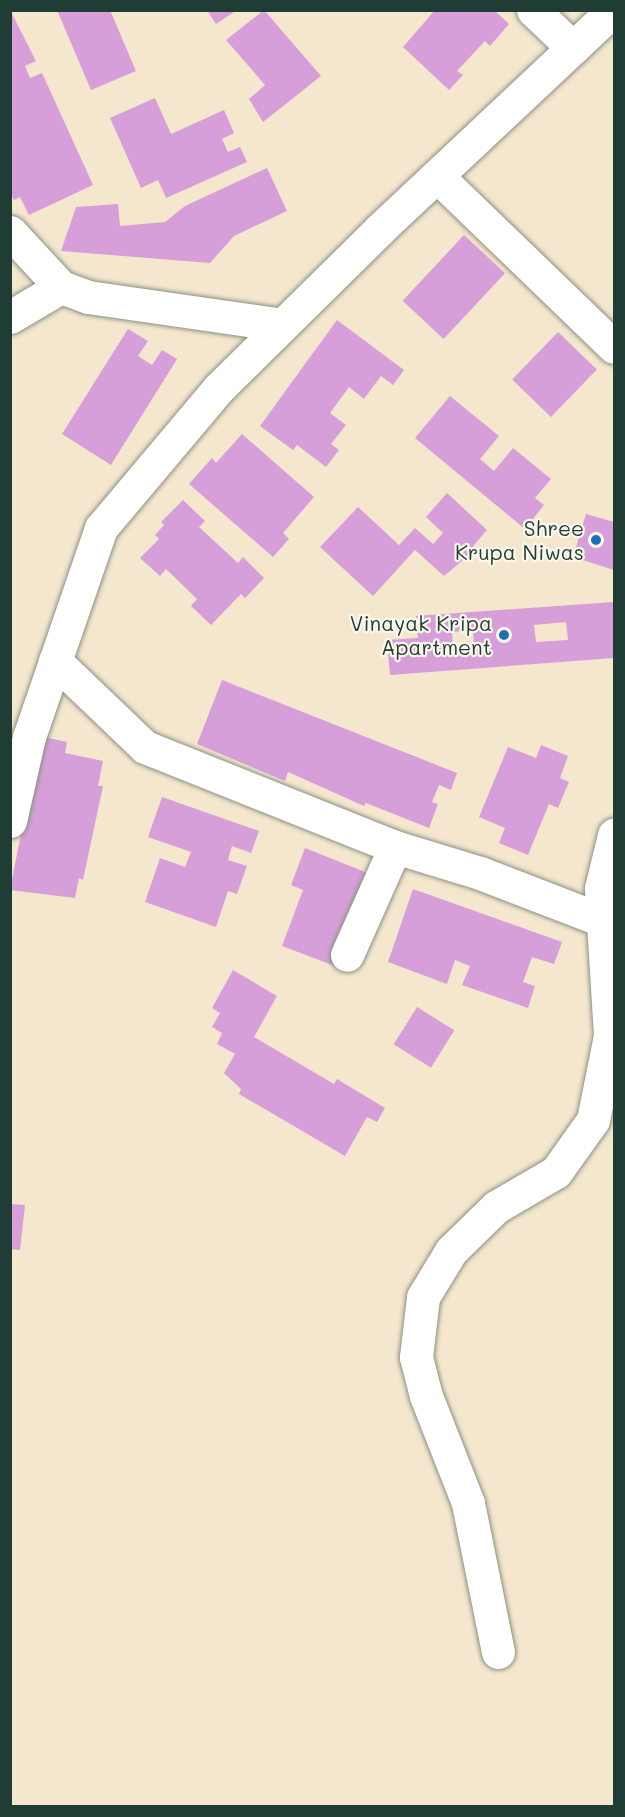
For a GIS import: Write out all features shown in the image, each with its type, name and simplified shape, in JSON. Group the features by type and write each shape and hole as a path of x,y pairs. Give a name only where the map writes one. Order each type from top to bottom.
{"street":[{"path":"533,10 573,48"},
{"path":"10,820 28,737 101,528 218,389 437,176 613,10"},
{"path":"437,176 615,347"},
{"path":"10,232 61,287 88,297 282,325"},
{"path":"10,317 61,287"},
{"path":"55,661 145,747 395,847 480,873 602,920"},
{"path":"498,1652 468,1503 426,1396 416,1357 423,1297 452,1251 496,1207 556,1172 604,1122 610,1036 601,888 615,835"},
{"path":"347,955 395,847"}],"building":[{"path":"10,10 36,61 25,66 30,78 42,73 93,185 29,215 20,197 14,200 10,192"},
{"path":"57,10 110,10 136,71 91,90"},
{"path":"207,10 237,10 216,24"},
{"path":"264,10 321,76 263,122 249,99 265,85 226,40"},
{"path":"435,10 494,10 509,24 490,46 485,41 457,71 463,75 449,90 403,47"},
{"path":"155,98 171,134 224,110 234,133 222,139 228,152 240,147 247,162 166,198 158,180 141,188 110,118"},
{"path":"267,168 287,211 234,236 210,263 61,251 76,207 118,204 120,226 165,222 185,206"},
{"path":"464,235 505,273 444,339 403,301"},
{"path":"337,320 404,370 393,385 381,376 364,399 349,387 330,413 346,425 331,444 339,450 326,467 297,445 293,450 260,426"},
{"path":"128,329 148,341 138,356 152,365 162,350 177,359 111,465 62,434"},
{"path":"558,332 597,370 551,417 512,379"},
{"path":"450,396 499,436 480,459 494,471 513,448 551,479 535,498 544,505 525,529 415,438"},
{"path":"242,434 314,497 283,533 289,539 273,557 189,484 212,458 216,463"},
{"path":"447,493 487,530 473,546 476,549 444,576 415,550 373,596 320,547 358,507 399,545 415,528 433,544 443,533 426,517"},
{"path":"183,500 205,521 199,527 238,563 243,557 264,578 245,598 241,594 211,625 191,606 197,599 166,569 160,576 140,558 159,539 155,535 164,525 161,522"},
{"name":"Shree Krupa Niwas","path":"586,514 614,522 614,570 573,557"},
{"name":"Vinayak Kripa Apartment","path":"614,602 614,658 390,675 387,640 418,638 416,616","holes":["566,622 568,640 536,642 534,625","473,630 474,648 453,650 452,632"]},
{"path":"222,680 457,773 451,790 439,785 432,802 438,804 429,828 366,803 364,806 288,772 285,781 197,744"},
{"path":"40,736 67,742 65,753 103,761 98,786 103,786 83,880 79,878 75,898 10,890"},
{"path":"541,745 568,756 560,778 569,782 558,808 549,804 528,855 499,843 505,828 479,817 508,747 536,758"},
{"path":"162,797 259,831 251,853 232,846 228,860 247,866 237,894 228,891 216,927 145,902 160,858 185,867 191,852 148,837"},
{"path":"305,848 370,874 335,966 282,946 303,890 291,885"},
{"path":"413,889 562,942 554,964 532,957 523,982 535,986 528,1008 462,985 470,966 455,960 447,984 388,962"},
{"path":"233,970 277,996 254,1037 334,1084 337,1079 385,1108 377,1122 367,1117 345,1156 239,1094 241,1089 224,1073 235,1054 217,1044 222,1033 212,1027 220,1013 212,1008"},
{"path":"417,1007 454,1030 431,1068 394,1044"},
{"path":"10,1204 25,1205 20,1250 10,1249"}],"place":[{"name":"Shree Krupa Niwas","path":"596,540"},
{"name":"Vinayak Kripa Apartment","path":"504,635"}]}
